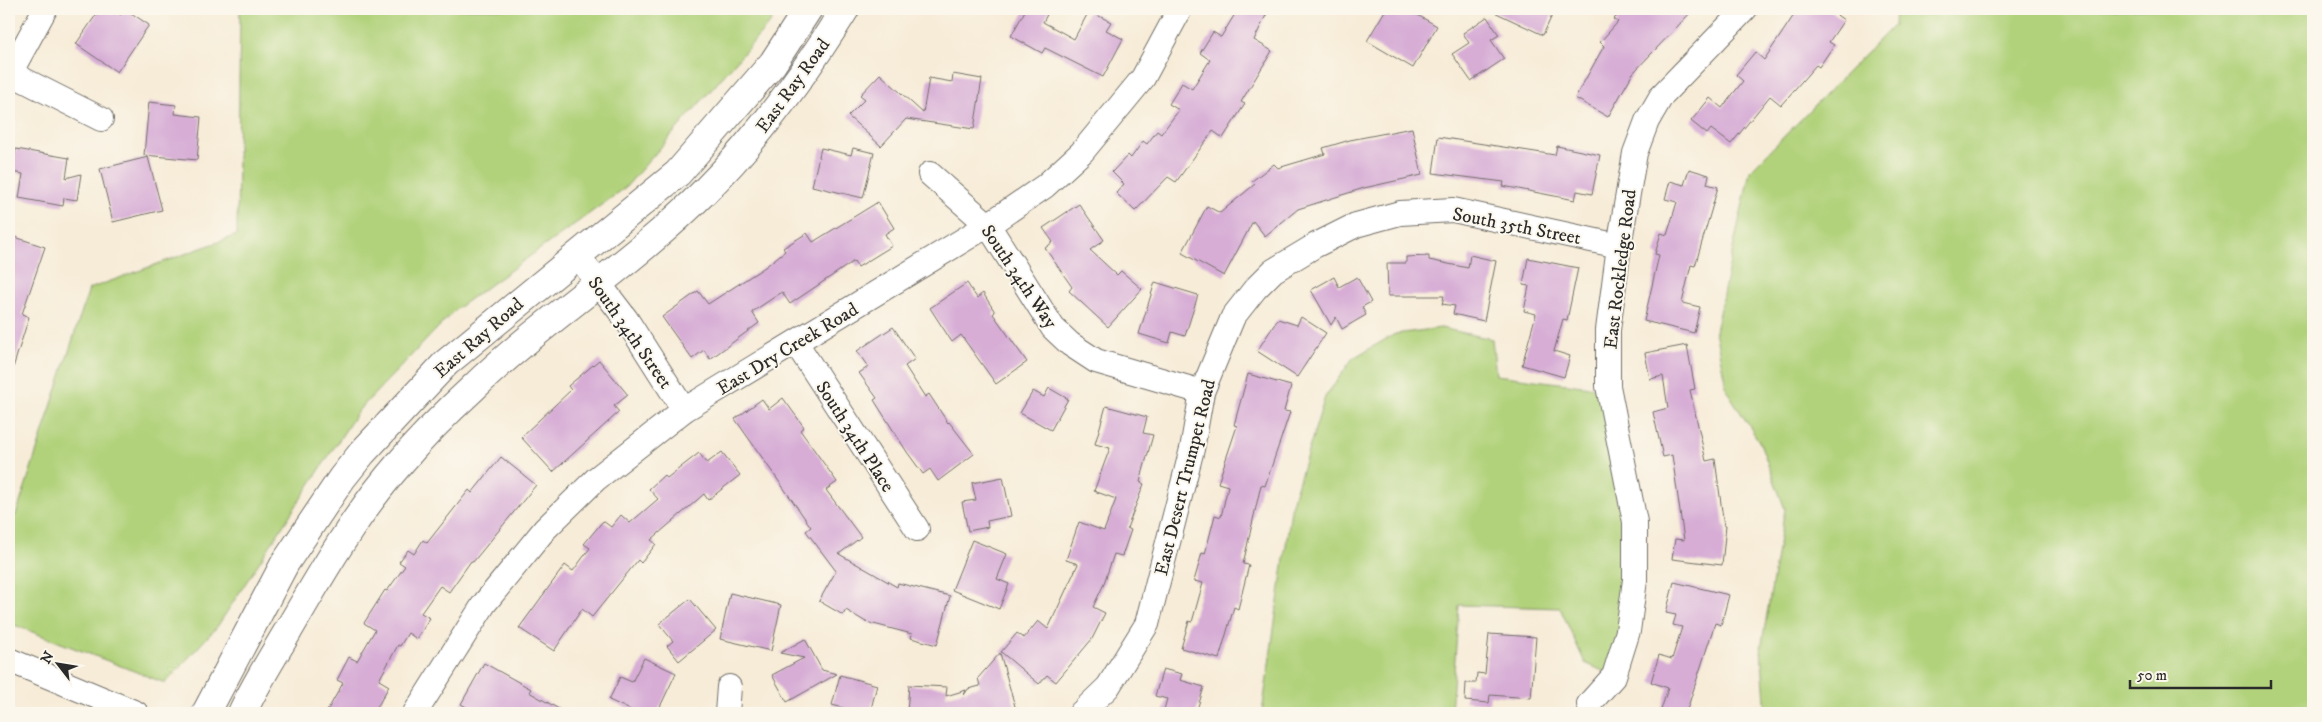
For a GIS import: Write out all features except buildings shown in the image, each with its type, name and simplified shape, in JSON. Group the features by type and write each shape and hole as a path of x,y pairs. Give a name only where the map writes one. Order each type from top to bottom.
{"main road":[{"name":"East Ray Road","path":"206,713 238,649 285,563 352,466 446,363 678,174 773,63 808,9"},
{"name":"East Ray Road","path":"242,713 319,579 365,508 399,464 472,388 518,347 598,283 704,192 756,136 802,76 844,9"}],"street":[{"path":"44,9 9,74 101,119"},
{"name":"East Dry Creek Road","path":"415,713 484,604 545,530 596,479 684,410 988,225 1045,186 1082,152 1143,78 1180,9"},
{"name":"East Rockledge Road","path":"1588,704 1614,676 1628,631 1635,580 1636,522 1608,386 1608,330 1618,246 1635,153 1647,121 1662,95 1745,9"},
{"name":"South 34th Way","path":"930,174 988,225 1053,328 1070,344 1096,361 1202,392"},
{"name":"South 35th Street","path":"1356,225 1400,213 1453,210 1618,246"},
{"name":"East Desert Trumpet Road","path":"1083,713 1108,687 1147,624 1192,449 1202,392 1233,317 1255,289 1273,271 1316,245 1356,225"},
{"name":"South 34th Street","path":"577,255 626,319 684,410"},
{"name":"South 34th Place","path":"796,343 917,529"},
{"path":"9,660 136,713"},
{"path":"727,713 729,687"}],"green space":[{"path":"240,9 777,9 770,23 625,188 455,310 358,411 217,627 165,683 9,623 9,515 16,515 89,289 237,235"},
{"path":"1895,9 2313,9 2313,713 1766,713 1761,649 1785,509 1760,443 1727,391 1715,331 1750,171 1894,25"},
{"path":"1441,328 1492,339 1496,375 1590,387 1608,386 1635,522 1614,676 1585,663 1560,608 1459,605 1451,713 1262,713 1292,503 1325,397 1353,358 1395,334"}]}
